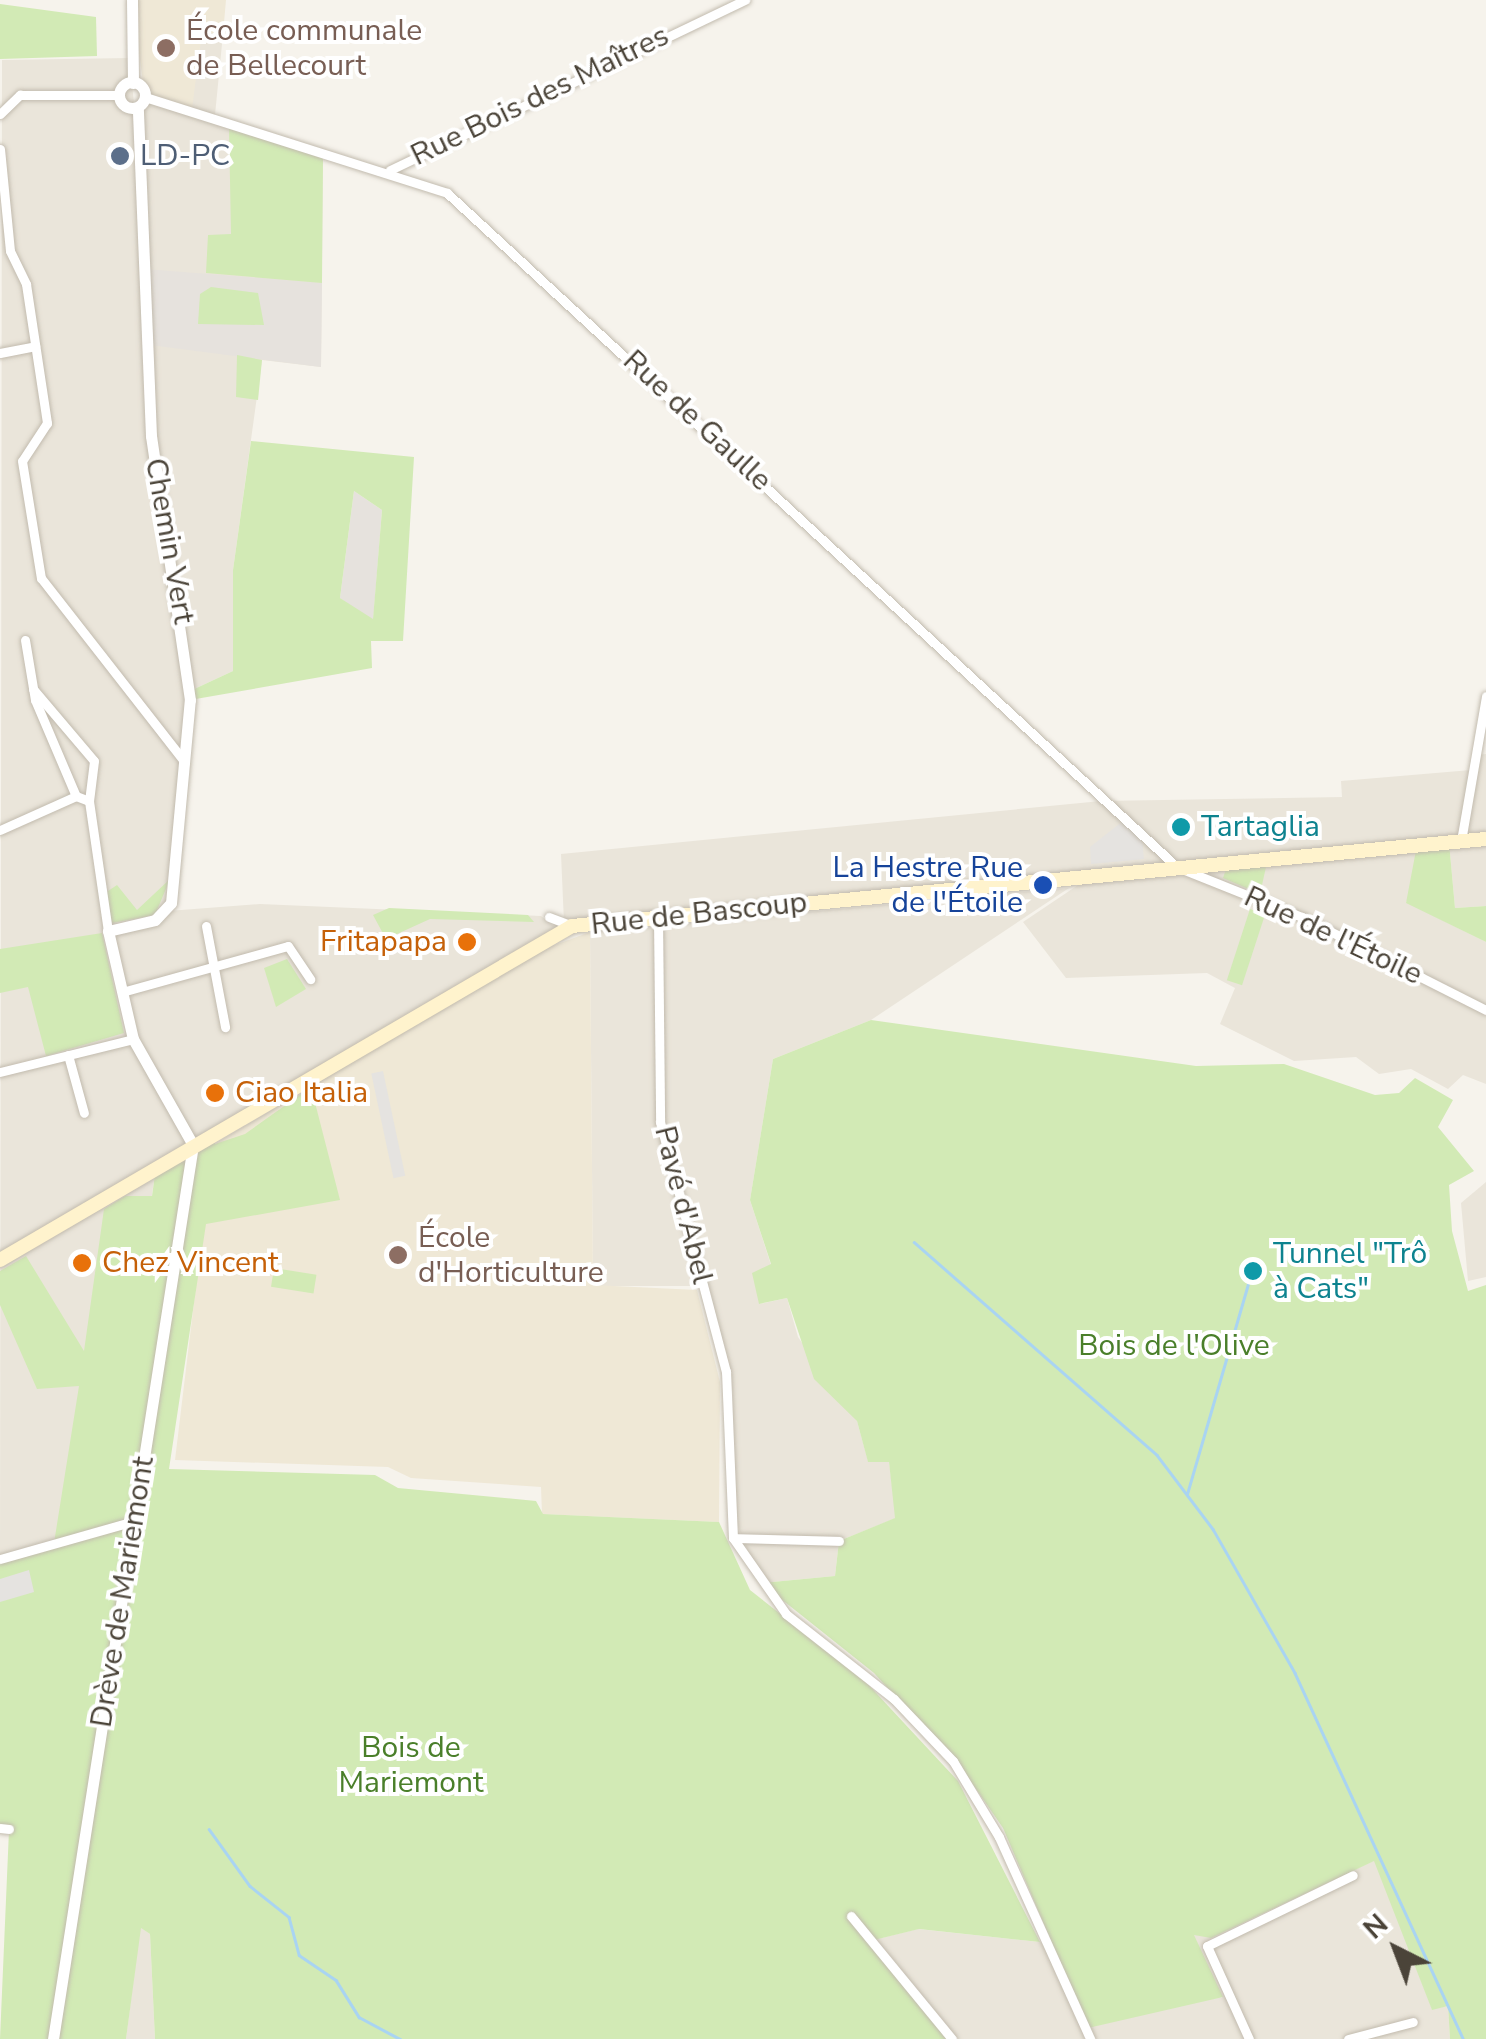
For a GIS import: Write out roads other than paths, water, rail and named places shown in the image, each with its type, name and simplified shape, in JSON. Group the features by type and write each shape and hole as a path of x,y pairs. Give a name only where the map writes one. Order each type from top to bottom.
{"main road":[{"name":"Rue de Bascoup","path":"0,1260 572,926 1486,839"}],"street":[{"path":"132,0 134,82 141,102"},
{"name":"Rue Bois des Maîtres","path":"390,170 746,0"},
{"path":"120,95 134,82"},
{"path":"0,114 20,95 120,95 141,102"},
{"name":"Rue de Gaulle","path":"141,102 390,170 447,193 492,228 1177,867"},
{"name":"Chemin Vert","path":"108,931 154,920 169,907 185,762 188,649 151,436 141,102"},
{"path":"0,149 5,251 35,346 47,423 22,462 41,578 185,762"},
{"path":"0,353 35,346"},
{"path":"25,640 33,689 76,796"},
{"path":"33,689 94,761 89,801 108,931 133,1039 193,1144"},
{"path":"1461,841 1486,696"},
{"path":"0,830 76,796 89,801"},
{"name":"Rue de l'Étoile","path":"1177,867 1319,924 1486,1010"},
{"path":"549,917 572,926"},
{"name":"Pavé d'Abel","path":"658,917 660,1122 726,1371 732,1538"},
{"path":"206,926 225,1028"},
{"path":"122,992 288,946 310,979"},
{"path":"0,1071 133,1039"},
{"path":"68,1055 84,1114"},
{"name":"Drève de Mariemont","path":"53,2039 193,1144"},
{"path":"0,1559 134,1521"},
{"path":"732,1538 839,1541"},
{"path":"732,1538 786,1614 894,1698 954,1761 1037,1920 1090,2039"},
{"path":"1249,2039 1207,1946 1353,1875"},
{"path":"852,1916 952,2039"},
{"path":"1348,2039 1413,2022"}],"waterway":[{"path":"914,1242 1157,1455 1213,1529 1295,1673 1463,2039"},
{"path":"1187,1494 1248,1284"},
{"path":"209,1829 250,1886 289,1917 299,1955 336,1980 359,2017 400,2039"}],"place":[{"name":"École communale de Bellecourt","path":"166,48"},
{"name":"LD-PC","path":"120,156"},
{"name":"Tartaglia","path":"1181,827"},
{"name":"La Hestre Rue de l'Étoile","path":"1043,885"},
{"name":"Fritapapa","path":"467,942"},
{"name":"Ciao Italia","path":"215,1093"},
{"name":"École d'Horticulture","path":"398,1255"},
{"name":"Chez Vincent","path":"82,1263"},
{"name":"Tunnel \"Trô à Cats\"","path":"1253,1271"}],"park label":[{"name":"Bois de l'Olive","path":"1174,1346"},
{"name":"Bois de Mariemont","path":"411,1765"}]}
